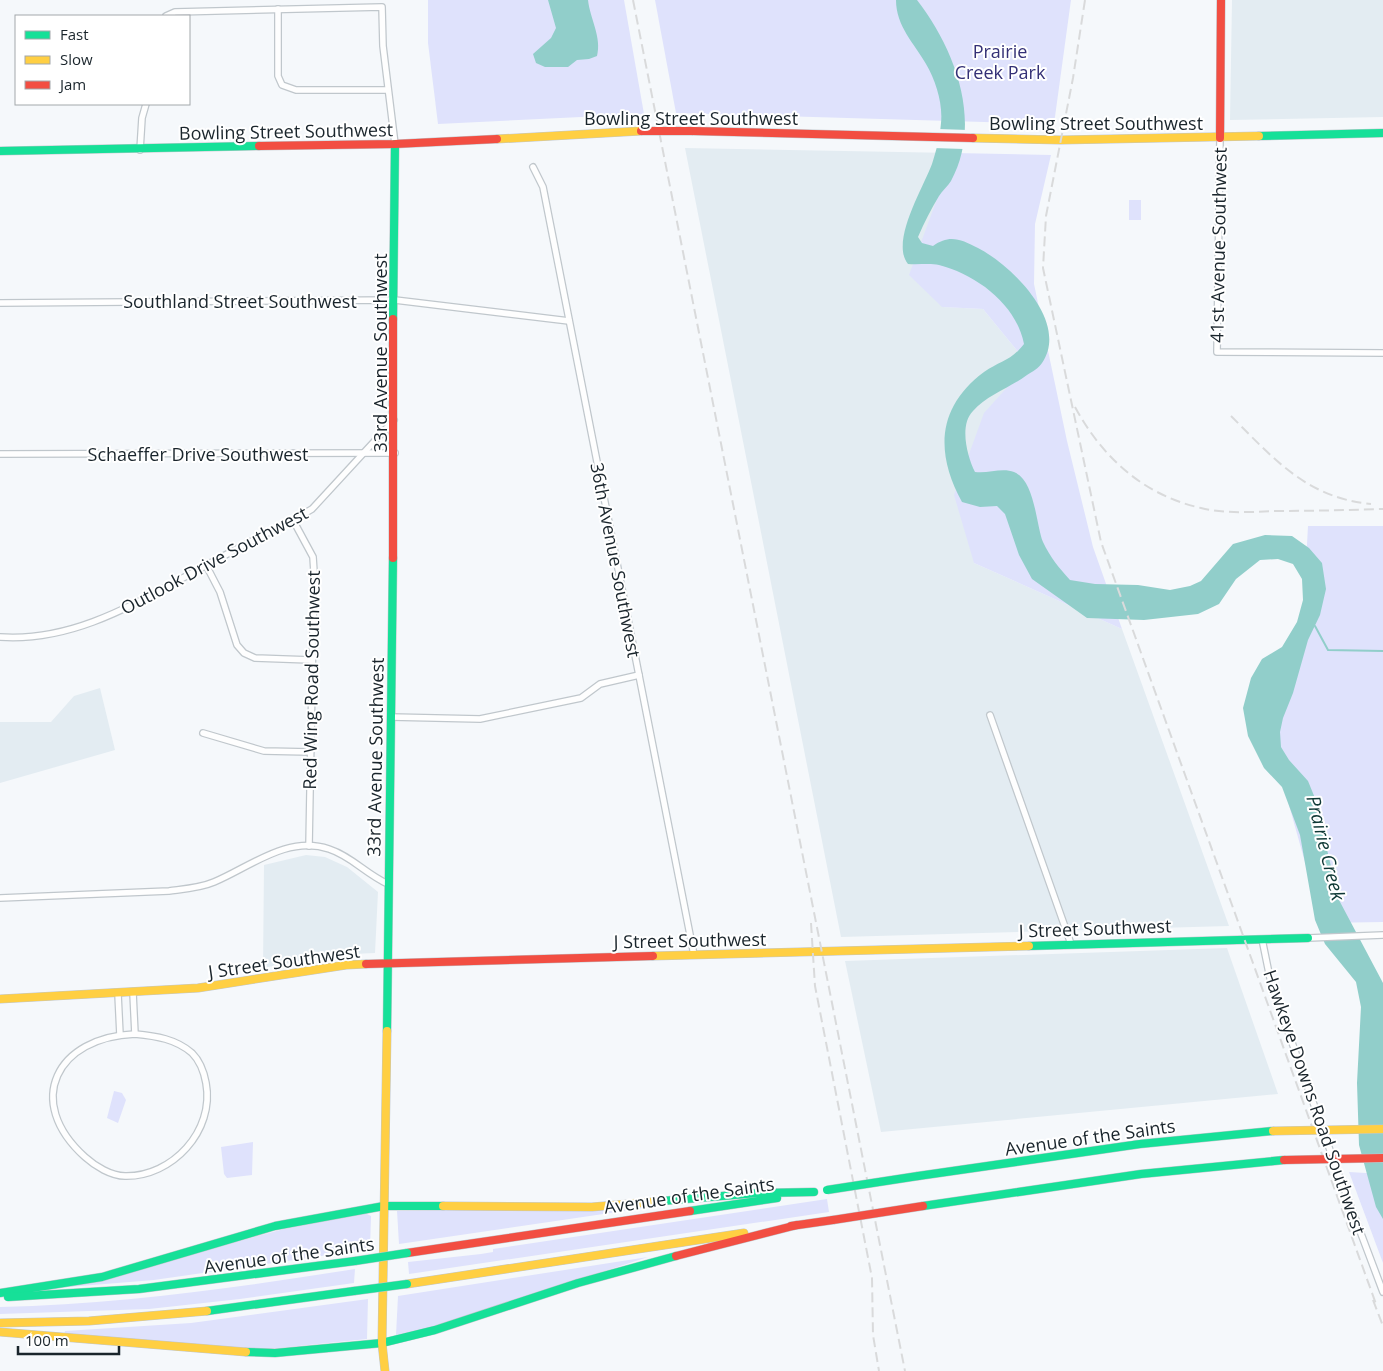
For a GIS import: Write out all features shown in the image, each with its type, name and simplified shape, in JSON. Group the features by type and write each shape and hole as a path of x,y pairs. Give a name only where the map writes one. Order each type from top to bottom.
{"main road":[{"path":"1220,138 1221,0"},
{"name":"Bowling Street Southwest","path":"0,151 395,144 640,131 1081,140 1383,133"},
{"name":"33rd Avenue Southwest","path":"385,1371 382,1343 395,453 395,144"},
{"name":"J Street Southwest","path":"0,999 118,994 198,988 346,965 387,963 1308,938"},
{"name":"Avenue of the Saints","path":"0,1297 95,1294 158,1288 355,1261 1140,1144 1273,1131 1383,1128"},
{"path":"0,1323 91,1322 164,1316 354,1292 1141,1174 1284,1160 1383,1158"},
{"path":"0,1293 102,1276 151,1264 275,1226 384,1206 592,1207 758,1192 814,1192"},
{"path":"0,1332 232,1352 284,1352 382,1343 443,1327 578,1283 641,1265 797,1225"}],"street":[{"path":"168,15 175,12 382,7 388,90 395,144"},
{"path":"278,9 278,76 282,85 296,90 388,90"},
{"path":"140,150 142,118 146,105"},
{"name":"41st Avenue Southwest","path":"1220,138 1217,352 1383,353"},
{"name":"36th Avenue Southwest","path":"533,167 543,187 694,955"},
{"name":"Southland Street Southwest","path":"0,303 395,300 569,322"},
{"name":"Outlook Drive Southwest","path":"0,637 43,636 87,625 132,606 293,520 312,509 395,420"},
{"name":"Schaeffer Drive Southwest","path":"0,454 395,453"},
{"name":"Red Wing Road Southwest","path":"293,520 313,558 308,846"},
{"path":"206,565 220,592 237,645 244,653 255,658 311,660"},
{"path":"391,717 480,719 581,698 600,684 639,675"},
{"path":"990,715 1071,944"},
{"path":"203,733 264,751 310,752"},
{"path":"0,898 169,892 193,888 214,882 288,848 308,846 327,848 344,855 388,884"},
{"name":"J Street Southwest","path":"1308,938 1383,935"},
{"name":"Hawkeye Downs Road Southwest","path":"1262,939 1271,984 1336,1170 1383,1292"},
{"path":"133,993 135,1034"},
{"path":"118,994 120,1035"},
{"path":"135,1034 168,1039 192,1054 204,1076 207,1091 206,1109 195,1138 182,1154 159,1169 143,1175 123,1176 92,1163 71,1144 61,1130 54,1114 53,1103 56,1083 64,1064 90,1043 120,1035 135,1034"}],"shaded area":[{"path":"1232,0 1383,0 1383,117 1230,120"},
{"path":"685,148 954,153 943,307 983,309 1028,364 974,563 1122,629 1229,926 841,937"},
{"path":"100,688 115,750 0,783 0,722 51,722 74,696"},
{"path":"306,855 325,857 347,867 378,892 375,953 330,955 263,968 264,865"},
{"path":"1227,948 1278,1094 881,1132 845,961"}],"green space":[{"path":"428,0 624,0 644,114 438,124 428,43"},
{"name":"Prairie Creek Park","path":"655,0 1071,0 1054,124 676,113"},
{"path":"954,153 1051,155 1035,224 1034,284 1067,441 1093,547 1122,629 974,563 954,495 984,413 1028,364 983,309 942,307 909,275"},
{"path":"1129,200 1141,200 1141,220 1129,220"},
{"path":"1308,526 1383,526 1383,922 1322,923 1273,748 1303,617"},
{"path":"114,1091 122,1093 126,1100 118,1123 107,1118"},
{"path":"253,1142 252,1175 227,1178 224,1174 221,1147"},
{"path":"1349,1172 1383,1174 1383,1263"},
{"path":"827,1199 829,1212 409,1274 408,1262 481,1254 493,1252 493,1249"},
{"path":"651,1207 399,1244 397,1211"},
{"path":"365,1213 371,1216 370,1249 154,1280 68,1287 284,1229"},
{"path":"648,1257 434,1327 396,1335 398,1296"},
{"path":"355,1269 354,1283 240,1299 149,1309 0,1314 0,1307 134,1299 266,1283"},
{"path":"368,1299 367,1339 270,1349 218,1348 64,1335 65,1331 191,1323"}],"water":[{"path":"548,0 588,0 597,35 597,56 577,60 568,67 545,67 536,63 533,54 551,38 556,28"},
{"name":"Prairie Creek","path":"896,0 917,0 931,19 953,63 964,111 965,135 960,158 951,181 940,194 918,237 922,243 933,246 944,240 961,240 991,256 1006,267 1033,296 1043,313 1048,330 1049,347 1041,365 985,400 969,417 965,432 969,458 975,472 1000,470 1014,472 1021,477 1031,493 1043,542 1055,562 1070,580 1095,584 1138,585 1170,590 1190,586 1201,581 1233,544 1265,535 1292,536 1309,548 1322,563 1326,589 1320,615 1308,640 1293,693 1283,718 1280,732 1281,747 1289,760 1308,781 1319,808 1339,900 1383,983 1383,1219 1376,1207 1359,1145 1357,1083 1361,1007 1356,982 1325,944 1315,920 1300,835 1282,787 1264,768 1248,736 1243,708 1251,678 1262,659 1282,647 1297,622 1303,600 1302,579 1293,564 1278,559 1260,560 1236,579 1219,604 1198,614 1144,620 1087,618 1032,579 1019,555 1005,514 997,506 980,507 962,502 947,466 945,432 949,416 957,400 968,386 984,372 1015,354 1024,344 1013,316 993,293 967,276 939,265 908,264 903,254 905,229 928,174 938,144 941,116 940,100 933,78 902,26"}],"pier":[{"path":"938,129 968,130 964,149 933,148"}],"waterway":[{"path":"1315,626 1328,650 1383,651"}],"railway":[{"path":"633,0 905,1371"},
{"path":"1085,0 1073,78 1046,216 1043,268 1101,542 1376,1304"},
{"path":"1075,407 1111,458 1143,484 1180,502 1210,510 1229,512 1383,509"},
{"path":"1231,416 1277,461 1310,485 1328,494 1371,504"},
{"path":"811,923 815,986 872,1278 873,1335 879,1371"},
{"path":"1373,1300 1383,1326"}],"traffic: fast":[{"path":"1259,136 1383,133"},
{"path":"393,319 395,144"},
{"path":"0,151 259,146"},
{"path":"387,1031 393,558"},
{"path":"1029,946 1308,938"},
{"path":"918,1176 1140,1144 1273,1131"},
{"path":"923,1206 1141,1174 1284,1160"},
{"path":"827,1190 918,1176"},
{"path":"662,1201 758,1193 814,1192"},
{"path":"690,1211 777,1198"},
{"path":"0,1293 102,1277 275,1226 384,1206 443,1206"},
{"path":"355,1261 407,1253"},
{"path":"246,1352 275,1353 382,1343 435,1330 578,1283 676,1256"},
{"path":"8,1297 139,1289 355,1261"},
{"path":"354,1291 407,1284"},
{"path":"207,1311 354,1291"}],"traffic: slow":[{"path":"497,139 641,131"},
{"path":"973,138 1061,140 1259,136"},
{"path":"653,956 1029,946"},
{"path":"0,999 198,988 346,965 366,964"},
{"path":"385,1371 382,1343 387,1031"},
{"path":"1273,1131 1383,1129"},
{"path":"443,1206 592,1207 662,1201"},
{"path":"407,1284 744,1233"},
{"path":"0,1323 89,1321 207,1311"},
{"path":"0,1332 246,1352"}],"traffic: jam":[{"path":"1220,138 1221,0"},
{"path":"641,131 693,131"},
{"path":"693,131 973,138"},
{"path":"259,146 395,144 497,139"},
{"path":"393,319 393,558"},
{"path":"366,964 653,956"},
{"path":"1284,1160 1383,1158"},
{"path":"833,1220 923,1206"},
{"path":"407,1253 690,1211"},
{"path":"791,1226 833,1220"},
{"path":"676,1256 797,1225"}]}
